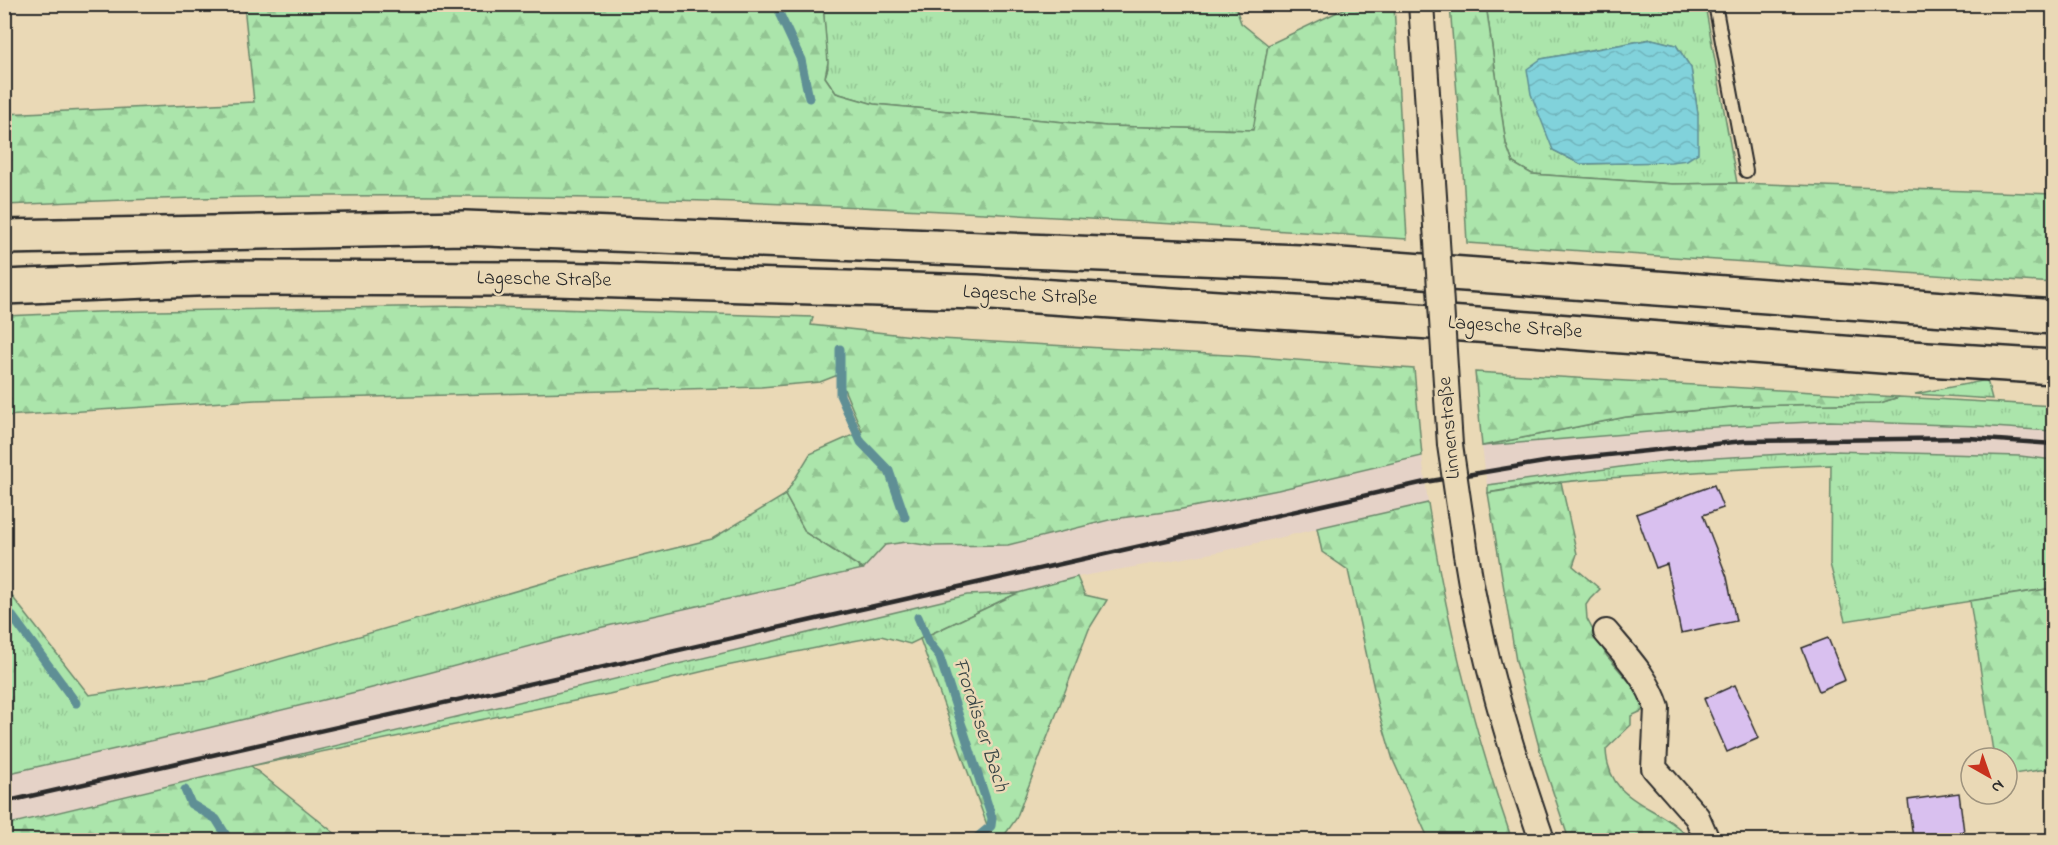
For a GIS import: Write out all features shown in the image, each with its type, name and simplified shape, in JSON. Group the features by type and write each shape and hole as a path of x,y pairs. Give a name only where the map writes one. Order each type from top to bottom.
{"highway":[{"path":"4,237 489,229 1299,262 2054,317"},
{"name":"Lagesche Straße","path":"4,287 219,278 556,279 977,292 1477,325 2054,367"}],"street":[{"name":"Linnenstraße","path":"1421,4 1450,445 1466,554 1484,646 1510,747 1542,840"},
{"path":"1606,632 1640,673 1654,699 1657,708 1654,768 1697,817 1707,840"}],"lane":[{"path":"1715,4 1746,171"}],"shaded area":[{"path":"1626,417 2053,417 2053,468 1862,464 1745,468 1561,482 1488,493 1482,446"},
{"path":"1422,456 1428,503 1218,552 1077,577 1018,593 910,644 881,636 721,667 609,694 251,766 5,825 4,774 368,689 594,629 863,569 885,545 906,542 931,546 1008,545 1113,519 1172,511"}],"green space":[{"path":"244,5 823,5 828,62 825,77 836,93 874,104 1106,126 1253,130 1268,45 1352,5 1394,5 1407,239 1057,217 706,201 355,196 180,198 5,205 5,114 254,102"},
{"path":"823,5 1235,5 1241,23 1268,45 1254,130 1106,126 874,104 836,93 825,77 828,68"},
{"path":"1450,5 1486,5 1506,144 1513,163 1532,174 1673,184 1737,183 2053,194 2053,283 1467,243"},
{"path":"1486,5 1705,5 1737,183 1673,184 1532,174 1513,163 1506,144","holes":["1651,39 1676,45 1691,68 1698,114 1625,163 1580,164 1553,150 1541,59"]},
{"path":"458,306 813,317 811,325 941,339 1245,356 1414,369 1422,456 1278,490 1172,511 1113,519 1008,545 931,546 906,542 885,545 863,569 806,533 785,495 810,454 862,431 838,375 820,382 761,387 255,400 5,416 5,316 97,312"},
{"path":"1475,372 1899,397 1880,403 1742,406 1626,417 1482,446"},
{"path":"1987,380 1992,399 1915,394"},
{"path":"1899,397 2053,406 2053,431 1830,421 1697,428 1482,446 1626,417 1742,406 1880,403"},
{"path":"1832,451 2020,456 2053,460 2053,588 1845,621 1830,564 1831,465 1735,469 1600,479 1544,484 1488,493 1488,485 1665,461"},
{"path":"1561,482 1577,554 1573,566 1600,589 1586,605 1587,619 1607,656 1639,693 1644,710 1631,716 1631,725 1606,749 1609,768 1616,782 1626,794 1665,818 1690,840 1569,840 1543,762 1516,661 1488,493"},
{"path":"785,495 806,533 863,569 594,629 368,689 5,774 4,586 89,695 207,680 595,568 712,539"},
{"path":"1428,503 1443,588 1462,673 1485,757 1512,840 1429,840 1393,760 1380,716 1348,570 1322,552 1317,528"},
{"path":"1077,577 1085,595 1107,600 1089,629 1016,819 1001,840 975,840 985,831 987,825 920,639 1018,593"},
{"path":"2053,588 2053,768 2019,773 2019,746 1992,746 1970,601"},
{"path":"1018,593 910,644 881,636 836,644 721,667 609,694 251,766 967,595"},
{"path":"251,766 343,840 5,840 5,825"}],"water":[{"path":"1652,39 1676,45 1691,68 1698,114 1698,153 1687,160 1671,162 1580,164 1553,150 1531,94 1527,69 1541,59"}],"building":[{"path":"1714,485 1723,508 1703,515 1727,577 1736,621 1681,633 1667,564 1656,568 1636,514"},
{"path":"1828,638 1845,680 1819,691 1802,648"},
{"path":"1735,685 1759,738 1727,752 1704,699"},
{"path":"1959,793 1964,832 1913,838 1908,800"}],"waterway":[{"name":"Frordisser Bach","path":"779,4 780,15 801,60 809,98"},
{"name":"Frordisser Bach","path":"840,349 840,395 861,442 889,471 905,517"},
{"name":"Frordisser Bach","path":"4,605 76,703"},
{"name":"Frordisser Bach","path":"918,617 929,643 939,655 992,818 991,826 974,840"},
{"name":"Frordisser Bach","path":"185,790 191,804 216,819 229,840"}],"railway":[{"path":"4,802 1425,482 1550,461 1744,441 1969,438 2054,444"}]}
